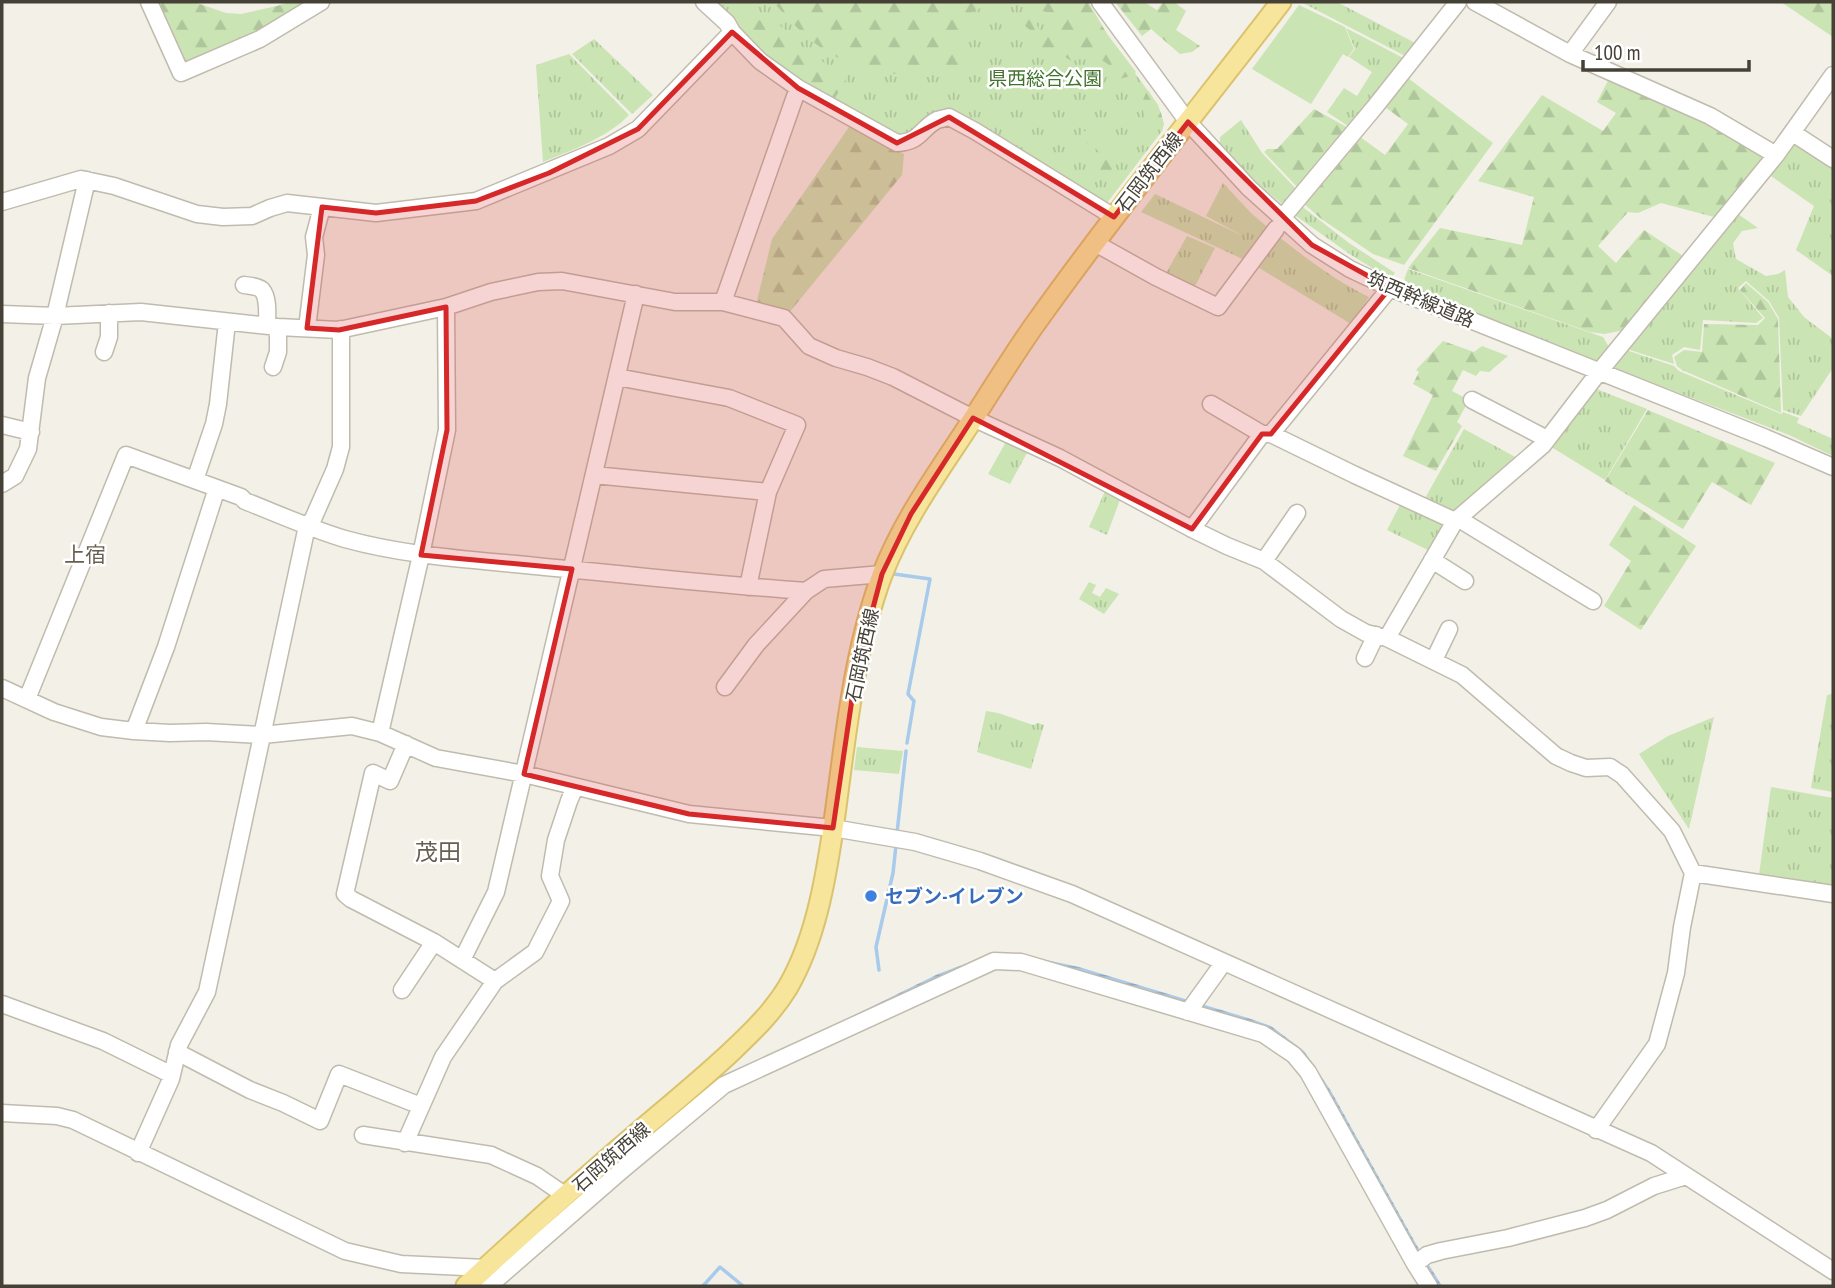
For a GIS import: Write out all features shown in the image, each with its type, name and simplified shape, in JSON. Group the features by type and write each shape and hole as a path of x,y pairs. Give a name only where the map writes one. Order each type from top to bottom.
{"main road":[{"name":"石岡筑西線","path":"466,1286 487,1277 605,1160 713,1069 758,1027 787,988 815,920 833,828 856,672 870,612 883,574 911,514 1032,328 1281,2"}],"street":[{"path":"149,2 181,73 260,39 321,2"},
{"path":"704,2 727,23 732,32 760,61 798,88 897,143 919,137 937,120 949,117 1114,218"},
{"name":"筑西幹線道路","path":"1100,2 1188,122 1250,188 1279,224 1312,245 1350,269 1390,288 1833,467"},
{"path":"1095,243 1218,307 1279,224 1458,2"},
{"path":"1475,2 1570,54 1710,116 1776,155"},
{"path":"1570,54 1608,2"},
{"path":"2,202 81,179 114,186 197,214 223,217 252,216 287,203 376,213 476,201 549,173 609,146 638,129 732,32"},
{"path":"1365,658 1457,520 1543,445 1776,155 1833,75"},
{"path":"723,302 798,88"},
{"path":"1793,133 1833,159"},
{"path":"2,484 15,476 28,449 37,378 55,316 87,180"},
{"path":"307,328 316,255 314,237 322,207"},
{"path":"2,314 55,316 141,312 273,326 341,329 446,306 491,292 538,282 562,281 675,302 723,302 784,318 809,346 893,377 1060,458 1192,529 1264,561 1341,619 1366,633 1382,636 1462,675 1556,756 1586,768 1610,767 1622,775 1672,831 1692,873 1675,973 1657,1044 1597,1130"},
{"path":"244,285 261,289 263,293 278,352 273,367"},
{"path":"1192,529 1267,434 1390,288"},
{"path":"462,960 496,892 636,294"},
{"path":"380,733 447,430 446,306"},
{"path":"104,352 109,337 109,313"},
{"path":"195,480 214,424 227,322"},
{"path":"138,1153 172,1075 179,1045 207,992 307,526 313,519 341,447 341,329"},
{"path":"617,377 729,398 797,425 768,492 747,587"},
{"path":"202,395 219,397"},
{"path":"1472,400 1547,439"},
{"path":"1211,404 1267,434 1457,520 1593,601"},
{"path":"2,425 31,432"},
{"path":"27,699 127,455 241,497 307,526 346,539 421,555 806,591"},
{"path":"594,475 768,492"},
{"path":"134,731 166,647 217,488"},
{"path":"1264,561 1297,513"},
{"path":"1432,560 1465,582"},
{"path":"724,687 756,645 806,591 824,579 883,574"},
{"path":"1434,660 1449,629"},
{"path":"2,688 54,712 102,727 134,731 262,734 352,726 380,733 436,758 524,774 689,814 833,828 915,842 980,861 1068,892 1651,1153 1833,1271"},
{"path":"406,744 390,781 373,773 345,894 434,942 495,981"},
{"path":"405,1143 443,1057 495,981 535,952 561,901 550,876 556,840 575,787"},
{"path":"1692,873 1833,894"},
{"path":"401,990 434,942"},
{"path":"506,1260 724,1085 993,961 1021,962 1263,1034 1294,1055 1313,1081 1429,1286"},
{"path":"1188,1012 1224,962"},
{"path":"2,1004 103,1041 172,1075"},
{"path":"177,1052 250,1090 320,1121 339,1074 421,1106"},
{"path":"2,1113 57,1116 73,1120 345,1251 401,1264 487,1277"},
{"path":"363,1135 491,1156 537,1176 566,1196"},
{"path":"1415,1265 1427,1255 1441,1251 1508,1238 1585,1217 1606,1210 1654,1186 1686,1176"}],"highlighted area":[{"path":"732,32 798,88 897,143 949,117 1114,217 1188,122 1312,245 1390,288 1271,434 1262,434 1192,529 973,418 911,514 882,574 856,672 833,828 689,814 524,774 572,569 421,555 447,430 446,307 339,330 307,328 322,207 376,213 476,201 549,173 638,129"}],"green space":[{"path":"153,2 194,2 226,13 241,14 289,2 313,2 274,25 182,67"},
{"name":"県西総合公園","path":"710,2 1088,2 1107,34 1158,105 1164,124 1162,131 1107,203 955,114 913,136 898,138 802,81 738,33 738,26"},
{"path":"773,2 1004,2 1007,7 980,8 971,13 965,21 962,41 972,65 932,73 891,74 851,64 827,51 793,24"},
{"path":"1020,2 1088,2 1107,34 1136,72 1119,79 1110,66 1094,58 1072,61 1063,56 1059,59 1040,58 1034,33 1025,26 1022,13 1035,20 1042,38 1047,29 1066,23 1068,17 1039,10 1038,4 1024,5"},
{"path":"1115,2 1144,2 1157,10 1163,2 1174,2 1186,11 1176,30 1200,46 1192,52 1180,54 1151,29 1142,36"},
{"path":"1301,2 1337,2 1419,45 1409,58"},
{"path":"1781,2 1833,2 1833,37"},
{"path":"1299,5 1345,27 1354,49 1348,57 1343,54 1311,104 1252,69"},
{"path":"745,17 777,22 810,53 848,75 834,100 763,57 738,33 739,22"},
{"path":"1346,28 1407,60 1351,128 1327,112 1344,88 1357,96 1372,72 1349,57 1355,49"},
{"path":"594,39 653,95 632,114 572,54"},
{"path":"569,54 629,115 600,137 543,162 536,65"},
{"path":"1404,75 1493,143 1404,265 1373,254 1320,218 1301,201 1356,134 1385,155 1408,124 1381,104"},
{"path":"1610,77 1710,120 1767,159 1718,218 1661,203 1638,213 1628,212 1598,246 1616,263 1644,230 1685,260 1628,329 1605,334 1590,332 1408,268 1440,228 1522,245 1534,197 1478,181 1542,95 1603,131 1616,113 1597,102"},
{"path":"1148,90 1161,114 1162,131 1147,119 1142,109"},
{"path":"1314,109 1352,130 1300,190 1264,152 1267,149 1277,149"},
{"path":"1241,120 1262,153 1298,191 1290,203 1282,204 1255,181 1220,143 1220,137"},
{"path":"849,127 904,154 902,175 788,314 756,305 772,239"},
{"path":"1083,131 1093,132 1117,144 1115,166 1104,179 1096,179 1106,156 1080,138"},
{"path":"1796,141 1833,164 1833,276 1796,250 1814,206 1771,176"},
{"path":"1223,183 1272,231 1249,262 1141,212 1155,194 1245,237 1206,216"},
{"path":"1300,205 1349,243 1395,273 1391,278 1382,274 1296,216 1294,213"},
{"path":"1738,214 1758,228 1742,231 1733,243 1736,259 1766,276 1785,270 1788,297 1804,317 1833,339 1833,368 1801,416 1783,410 1779,318 1769,301 1746,281 1738,288 1763,318 1756,323 1703,320 1700,350 1684,347 1672,355 1674,364 1627,349 1683,277 1715,244"},
{"path":"1187,236 1215,248 1193,290 1165,275"},
{"path":"1279,237 1333,277 1369,297 1351,324 1256,266"},
{"path":"1408,269 1603,337 1610,349 1599,364 1407,287 1405,280"},
{"path":"1746,283 1768,302 1778,319 1781,413 1682,370 1677,366 1674,357 1684,350 1702,352 1704,324 1758,325 1765,318 1740,290"},
{"path":"1443,341 1474,352 1482,346 1508,356 1489,372 1480,371 1476,376 1463,370 1452,391 1469,400 1457,422 1462,426 1436,471 1403,456 1433,395 1413,384 1419,372 1416,370"},
{"path":"1623,349 1674,366 1679,371 1781,414 1783,412 1799,418 1797,423 1833,439 1833,456 1789,435 1616,369 1613,365"},
{"path":"1594,388 1647,409 1605,480 1553,448 1552,440"},
{"path":"1648,410 1775,463 1751,505 1712,482 1683,529 1605,481"},
{"path":"1464,429 1519,459 1457,516 1424,500"},
{"path":"1007,440 1028,451 1010,484 988,474"},
{"path":"1106,489 1121,497 1107,535 1089,527"},
{"path":"1401,503 1448,525 1432,552 1387,530"},
{"path":"1634,505 1696,546 1641,630 1604,606 1631,561 1609,545"},
{"path":"1089,582 1096,585 1092,593 1100,597 1106,588 1119,594 1104,614 1079,599"},
{"path":"1833,694 1833,792 1811,788 1827,695"},
{"path":"986,711 1033,725 1044,725 1031,769 977,752"},
{"path":"1714,717 1689,829 1639,754 1668,736"},
{"path":"857,747 903,751 899,774 854,770"},
{"path":"1771,787 1833,798 1833,888 1759,875"}],"water":[{"path":"1000,953 1014,953 1079,967 1271,1026 1304,1051 1331,1091 1442,1286 1439,1286 1412,1246 1294,1047 1270,1030 1252,1023 1081,971 1023,957 857,1019 664,1127 662,1125 720,1077 814,1035 938,974"}],"waterway":[{"path":"894,574 930,579 908,694 914,701 907,743"},
{"path":"897,833 906,751"},
{"path":"879,970 876,947 893,873 896,845"},
{"path":"703,1286 720,1267 743,1286"}],"place":[{"name":"セブン-イレブン","path":"871,896"}],"district":[{"name":"上宿","path":"85,555"},
{"name":"茂田","path":"438,852"}]}
